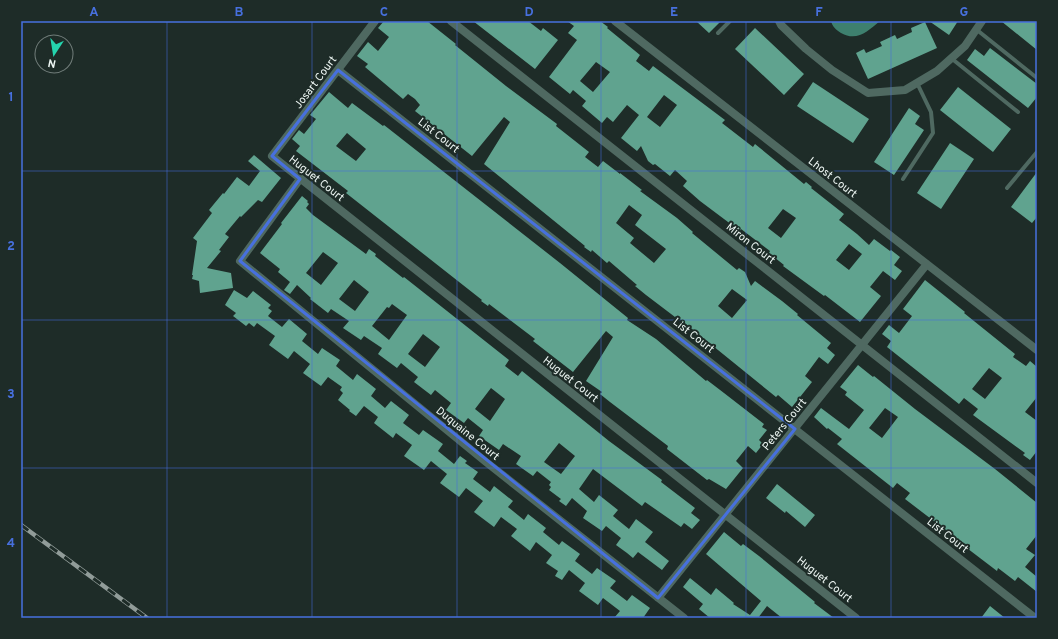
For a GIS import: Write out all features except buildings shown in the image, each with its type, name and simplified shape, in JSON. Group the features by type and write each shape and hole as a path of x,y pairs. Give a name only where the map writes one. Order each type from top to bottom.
{"street":[{"name":"Josart Court","path":"272,156 375,21"},
{"name":"Miron Court","path":"451,21 1037,483"},
{"name":"Lhost Court","path":"616,21 1037,350"},
{"path":"779,21 781,25 811,53 832,70 868,93 905,90 937,71 965,46 982,21"},
{"name":"List Court","path":"338,70 1035,618"},
{"name":"Huguet Court","path":"272,156 856,618"},
{"name":"Duquaine Court","path":"300,179 240,262 486,462 684,618"},
{"name":"Peters Court","path":"658,598 927,264"}],"lane":[{"path":"718,34 730,21"},
{"path":"976,29 1037,78"},
{"path":"951,58 1018,112"},
{"path":"902,179 933,133 931,112 917,83"},
{"path":"1007,188 1037,152"}],"highlighted area":[{"path":"338,70 795,429 658,598 240,261 300,179 272,156"}],"shaded area":[{"path":"831,21 880,21 867,32 857,36 852,36 839,32 833,26"}],"railway":[{"path":"21,525 147,618"}]}
